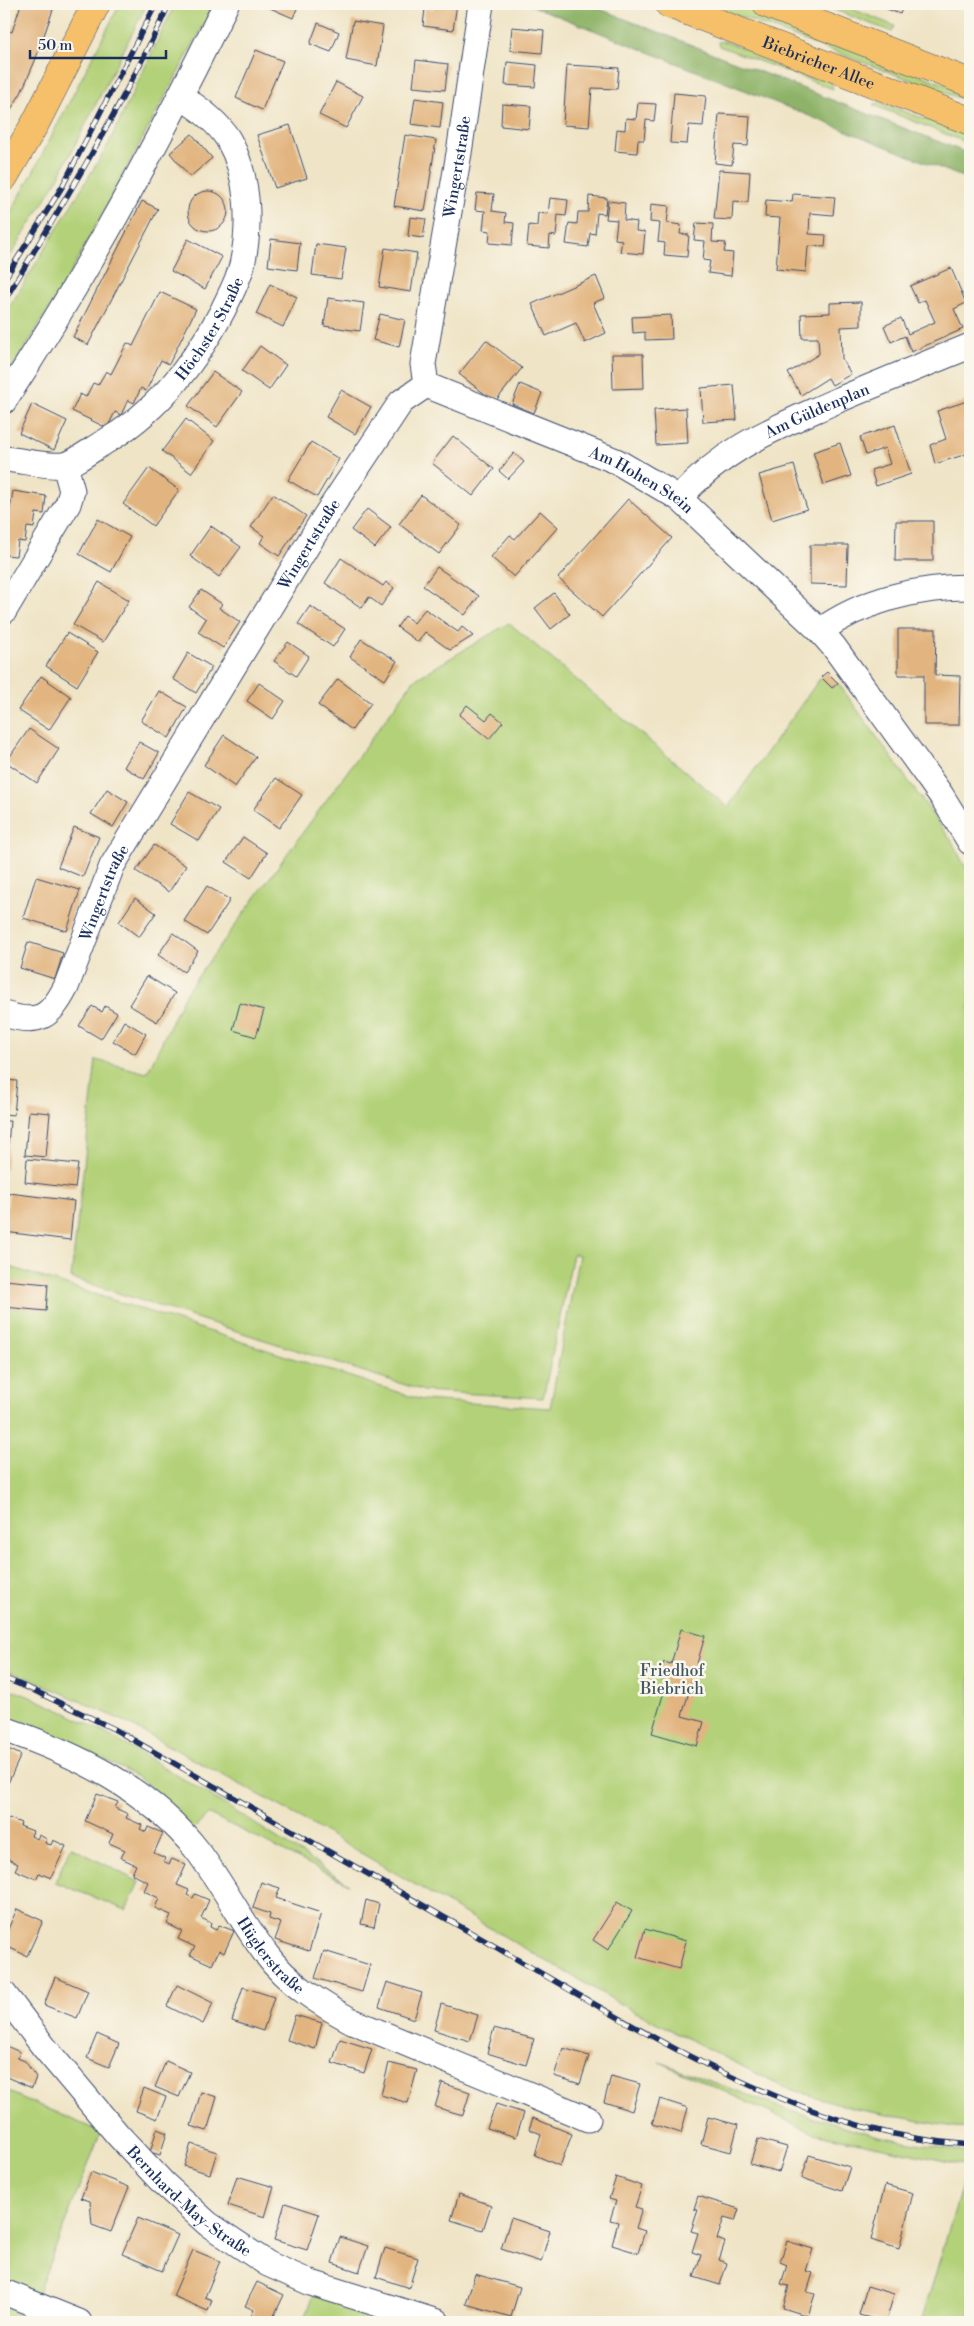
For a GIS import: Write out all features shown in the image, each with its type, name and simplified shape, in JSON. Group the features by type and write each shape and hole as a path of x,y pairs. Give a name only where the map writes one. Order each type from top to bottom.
{"main road":[{"path":"56,82 83,4"},
{"path":"8,163 56,82 96,4"},
{"name":"Biebricher Allee","path":"669,4 970,121"},
{"path":"767,4 970,84"}],"street":[{"path":"4,401 51,329 92,260 181,97 226,4"},
{"name":"Wingertstraße","path":"4,1014 33,1020 42,1016 56,1005 66,986 112,866 324,518 401,402 426,385 423,364 459,153 481,4"},
{"name":"Höchster Straße","path":"65,465 125,429 146,413 161,398 199,351 235,286 242,265 246,241 246,212 242,176 236,154 228,138 214,122 181,97"},
{"name":"Am Güldenplan","path":"679,498 700,475 758,435 882,381 970,346"},
{"name":"Am Hohen Stein","path":"426,385 616,461 679,498 820,631 834,647 935,787 970,842"},
{"path":"4,459 65,465 72,491 68,504 4,611"},
{"path":"820,631 842,616 867,605 924,590 970,587"},
{"name":"Hüglerstraße","path":"4,1729 39,1741 81,1760 140,1795 163,1813 200,1856 267,1956 304,1992 352,2021 588,2119"},
{"name":"Bernhard-May-Straße","path":"4,1994 44,2047 118,2135 164,2184 208,2224 268,2264 311,2283 437,2322"},
{"path":"4,2292 79,2322"}],"green space":[{"path":"120,4 147,4 56,182 4,266 4,224 30,178"},
{"path":"175,4 215,4 65,283 4,382 4,316 108,145"},
{"path":"528,4 587,4 970,154 970,180"},
{"path":"706,4 737,4 970,94 970,102"},
{"path":"832,4 839,4 895,26 892,32 830,8"},
{"path":"724,41 831,81 833,89 719,46 718,42"},
{"path":"879,102 970,136 970,144 873,105"},
{"name":"Friedhof Biebrich","path":"509,623 728,807 821,677 832,688 838,683 951,840 970,876 970,2128 953,2127 856,2109 783,2087 624,2006 280,1806 119,1719 36,1681 4,1670 4,1265 422,1400 550,1408 579,1255 573,1254 543,1398 424,1391 71,1278 96,1060 147,1073 185,994 414,680"},
{"path":"4,1687 64,1712 122,1743 208,1794 349,1884 209,1814 193,1830 159,1794 132,1774 116,1765 4,1720"},
{"path":"71,1847 139,1882 126,1910 55,1882"},
{"path":"660,2062 790,2111 879,2136 970,2153 970,2322 921,2322 968,2166 814,2133"},
{"path":"4,2090 101,2132 36,2297 4,2284"},
{"path":"314,2293 407,2322 304,2322"},
{"path":"4,2308 40,2322 4,2322"}],"building":[{"path":"11,4 55,4 35,61 21,93 4,121 4,29 12,32 20,7"},
{"path":"261,4 299,4 293,18"},
{"path":"434,4 457,4 453,30 423,26 425,8 433,9"},
{"path":"874,4 904,4 900,14"},
{"path":"353,21 383,26 377,66 346,60"},
{"path":"318,23 339,32 331,52 310,44"},
{"path":"512,27 544,30 542,53 510,50"},
{"path":"256,50 283,61 262,110 236,98"},
{"path":"416,60 448,64 445,90 413,87"},
{"path":"507,62 537,65 535,87 505,85"},
{"path":"567,65 619,68 617,89 592,88 589,127 563,125"},
{"path":"336,82 363,96 346,128 319,115"},
{"path":"674,93 706,96 703,126 689,125 687,144 670,143"},
{"path":"415,98 443,102 440,128 411,124"},
{"path":"638,103 656,104 654,121 646,120 644,140 638,140 637,153 615,151 617,129 625,130 626,118 636,119"},
{"path":"502,104 531,106 529,129 501,126"},
{"path":"719,114 750,116 748,146 734,145 732,165 715,163"},
{"path":"290,125 307,178 275,188 257,135"},
{"path":"192,134 212,158 190,177 170,153"},
{"path":"405,135 436,140 425,211 394,206"},
{"path":"719,170 750,172 748,202 733,201 732,220 714,219"},
{"path":"204,191 212,191 219,194 225,200 228,211 225,222 219,228 212,231 204,231 197,228 191,222 188,215 188,207 191,200 197,194"},
{"path":"477,193 494,194 492,211 506,213 505,222 514,223 512,245 489,243 490,231 483,230 485,211 475,210"},
{"path":"793,194 835,197 833,215 810,213 809,234 826,235 825,247 808,246 806,272 776,269 780,218 765,217 766,200 792,202"},
{"path":"589,196 607,198 605,214 597,213 595,234 590,233 588,247 566,244 569,223 577,224 578,212 588,212"},
{"path":"550,198 568,200 566,216 558,215 556,236 550,235 549,248 527,246 529,225 537,226 538,213 548,214"},
{"path":"142,201 158,209 88,345 73,337"},
{"path":"608,201 625,203 624,220 637,222 636,231 645,232 643,254 620,252 622,240 615,239 617,220 606,219"},
{"path":"651,204 669,206 667,223 681,225 680,234 689,235 687,257 664,255 665,243 658,242 660,223 650,222"},
{"path":"410,217 426,219 423,238 408,236"},
{"path":"696,223 713,224 712,242 726,243 724,252 733,253 731,276 708,273 710,261 703,260 705,241 694,240"},
{"path":"188,239 222,257 205,289 171,271"},
{"path":"271,239 300,243 297,270 268,266"},
{"path":"316,244 346,248 341,279 312,275"},
{"path":"385,248 417,253 411,292 379,287"},
{"path":"951,268 966,303 954,309 963,329 911,352 905,336 891,342 884,326 901,318 908,334 935,322 925,300 918,303 910,286"},
{"path":"596,276 605,298 593,303 606,333 585,343 576,323 546,336 532,304"},
{"path":"270,284 297,297 283,327 256,314"},
{"path":"160,292 196,309 169,364 161,360 146,391 141,388 134,403 128,400 121,415 115,412 107,428 72,411 80,394 86,397 93,383 98,385 106,371 111,374 127,343 133,346"},
{"path":"328,298 364,303 360,331 324,326"},
{"path":"861,302 861,326 841,327 842,359 851,374 832,385 828,378 801,395 788,373 819,354 818,338 802,338 801,314 830,313 830,303"},
{"path":"380,314 405,320 399,347 373,340"},
{"path":"671,315 672,339 645,340 645,332 633,333 632,317"},
{"path":"486,340 522,368 495,402 459,374"},
{"path":"260,346 286,365 269,390 242,371"},
{"path":"612,354 643,354 644,388 613,389"},
{"path":"213,372 242,392 217,427 188,406"},
{"path":"520,384 542,393 534,413 512,404"},
{"path":"734,385 737,420 703,422 701,388"},
{"path":"341,390 371,407 355,434 326,417"},
{"path":"970,400 970,453 935,464 930,445 946,439 937,411"},
{"path":"32,404 67,421 54,450 19,433"},
{"path":"686,408 688,443 656,445 654,410"},
{"path":"186,419 214,441 191,473 162,451"},
{"path":"895,425 911,474 876,486 871,470 890,464 885,448 866,455 860,437"},
{"path":"453,436 494,469 473,496 432,463"},
{"path":"311,442 339,459 317,497 288,480"},
{"path":"840,443 851,476 824,485 813,452"},
{"path":"514,453 524,462 508,479 499,471"},
{"path":"794,465 807,509 772,520 759,475"},
{"path":"149,468 179,490 153,526 123,504"},
{"path":"13,491 46,496 44,514 36,513 34,528 27,527 25,542 18,541 16,556 4,555 4,509 10,510"},
{"path":"273,494 306,516 279,556 260,543 264,536 251,527"},
{"path":"421,495 461,525 439,554 399,524"},
{"path":"628,499 672,538 602,617 558,578"},
{"path":"367,509 391,527 375,548 351,530"},
{"path":"540,511 558,527 514,577 491,557 510,535 515,539"},
{"path":"98,519 130,537 111,572 79,554"},
{"path":"896,521 933,521 933,561 895,561"},
{"path":"211,526 241,547 219,577 190,556"},
{"path":"810,545 848,545 847,585 810,584"},
{"path":"341,558 383,586 386,582 394,588 381,606 369,597 362,608 325,583"},
{"path":"437,567 479,596 465,615 423,586"},
{"path":"99,582 129,600 103,642 73,625"},
{"path":"201,590 222,604 219,608 240,622 223,648 198,632 206,619 189,607"},
{"path":"554,593 570,614 551,629 535,608"},
{"path":"310,606 345,629 333,647 298,624"},
{"path":"425,609 458,632 462,627 473,636 450,650 425,632 418,642 397,627 405,616 414,623"},
{"path":"898,629 936,629 935,675 960,676 959,725 924,725 924,675 898,675"},
{"path":"67,633 98,652 77,686 46,666"},
{"path":"361,639 397,661 385,680 350,657"},
{"path":"288,642 309,656 296,676 274,661"},
{"path":"188,653 212,667 196,693 173,679"},
{"path":"827,672 838,683 832,688 821,677"},
{"path":"41,676 71,697 49,730 18,710"},
{"path":"338,679 371,703 352,730 318,705"},
{"path":"259,683 285,701 273,719 247,701"},
{"path":"159,691 187,707 169,738 141,721"},
{"path":"467,705 486,720 492,713 503,722 489,739 459,715"},
{"path":"29,729 59,749 37,783 6,762"},
{"path":"224,735 256,757 235,787 204,765"},
{"path":"139,742 159,753 144,779 124,767"},
{"path":"276,778 302,795 279,828 253,810"},
{"path":"107,789 128,802 113,827 91,814"},
{"path":"189,792 219,809 199,841 170,824"},
{"path":"74,827 99,837 83,877 58,867"},
{"path":"243,837 267,853 251,878 226,862"},
{"path":"154,845 186,866 169,892 136,871"},
{"path":"36,877 80,890 67,931 23,918"},
{"path":"207,886 230,900 207,935 184,921"},
{"path":"135,898 156,913 139,937 119,922"},
{"path":"173,933 198,951 184,972 158,955"},
{"path":"28,942 63,953 55,979 20,968"},
{"path":"147,976 175,993 157,1022 129,1005"},
{"path":"240,1003 264,1010 256,1037 233,1030"},
{"path":"92,1006 102,1012 105,1006 117,1013 101,1039 79,1026"},
{"path":"124,1021 146,1034 135,1054 113,1041"},
{"path":"4,1080 17,1081 14,1115 4,1114"},
{"path":"29,1111 50,1113 46,1157 25,1155"},
{"path":"4,1121 10,1121 6,1170 4,1170"},
{"path":"27,1159 78,1164 75,1188 25,1182"},
{"path":"9,1193 74,1201 70,1240 4,1232"},
{"path":"4,1280 48,1284 46,1311 4,1307"},
{"path":"681,1629 705,1636 682,1716 704,1722 697,1746 652,1733 667,1681 659,1679 664,1662 671,1664"},
{"path":"4,1747 21,1755 8,1783 4,1781"},
{"path":"97,1794 118,1802 115,1808 128,1814 126,1818 142,1825 140,1829 146,1832 148,1827 163,1833 154,1853 165,1858 163,1861 169,1864 172,1859 186,1865 177,1885 189,1890 187,1895 193,1898 195,1894 209,1900 201,1918 211,1923 210,1927 216,1930 219,1925 234,1931 224,1953 219,1950 212,1965 190,1955 195,1947 178,1939 182,1931 167,1924 171,1915 155,1908 159,1898 144,1891 148,1882 132,1874 136,1865 121,1858 125,1850 109,1843 113,1834 85,1821"},
{"path":"4,1818 21,1823 20,1826 33,1831 31,1836 37,1839 39,1835 47,1839 45,1843 51,1845 53,1840 66,1846 51,1878 39,1873 36,1879 15,1870 18,1864 6,1858 4,1862"},
{"path":"261,1882 280,1888 276,1898 321,1913 309,1951 275,1940 281,1923 269,1919 270,1914 253,1908"},
{"path":"366,1900 379,1904 374,1927 361,1924"},
{"path":"617,1902 632,1911 608,1950 593,1940"},
{"path":"17,1909 43,1921 27,1956 4,1945 4,1938"},
{"path":"645,1929 686,1941 679,1969 637,1957"},
{"path":"324,1951 370,1965 362,1992 315,1978"},
{"path":"55,1977 88,1991 77,2018 44,2005"},
{"path":"387,1982 422,1993 414,2019 379,2007"},
{"path":"177,1985 213,2003 203,2024 167,2006"},
{"path":"243,1987 274,1997 263,2031 232,2021"},
{"path":"441,2004 478,2015 470,2041 434,2030"},
{"path":"295,2015 322,2023 315,2049 287,2040"},
{"path":"494,2028 534,2039 526,2065 487,2053"},
{"path":"97,2034 119,2044 109,2067 87,2058"},
{"path":"340,2039 372,2049 364,2073 332,2063"},
{"path":"4,2045 20,2052 17,2058 25,2061 36,2077 32,2088 4,2076"},
{"path":"563,2048 589,2056 580,2084 554,2076"},
{"path":"166,2061 190,2072 179,2097 155,2087"},
{"path":"389,2063 417,2070 408,2103 381,2095"},
{"path":"611,2076 640,2084 632,2111 604,2102"},
{"path":"442,2083 470,2092 463,2115 435,2107"},
{"path":"144,2088 166,2097 157,2119 136,2111"},
{"path":"201,2092 217,2097 207,2131 191,2126"},
{"path":"660,2099 688,2108 681,2133 652,2124"},
{"path":"496,2104 524,2113 516,2137 487,2128"},
{"path":"708,2117 738,2125 731,2152 701,2144"},
{"path":"533,2118 572,2134 560,2166 535,2155 541,2134 529,2129"},
{"path":"157,2129 167,2133 160,2155 150,2152"},
{"path":"758,2139 787,2147 779,2172 750,2164"},
{"path":"191,2144 217,2152 210,2174 184,2166"},
{"path":"809,2155 850,2167 842,2191 802,2178"},
{"path":"91,2172 129,2187 111,2232 92,2225 90,2201 81,2198"},
{"path":"237,2176 274,2187 265,2217 228,2205"},
{"path":"616,2177 642,2186 635,2207 642,2209 636,2228 645,2231 638,2253 612,2245 618,2222 610,2220 616,2201 609,2199"},
{"path":"885,2185 913,2193 899,2249 871,2240"},
{"path":"459,2194 491,2205 483,2230 451,2220"},
{"path":"698,2196 739,2209 735,2221 724,2218 717,2239 725,2242 719,2260 727,2263 720,2285 694,2277 701,2255 692,2252 698,2233 691,2231 698,2210 694,2209"},
{"path":"285,2203 319,2214 307,2250 274,2240"},
{"path":"138,2218 178,2235 162,2271 122,2254"},
{"path":"511,2218 550,2231 541,2262 501,2249"},
{"path":"340,2237 368,2246 359,2272 332,2263"},
{"path":"787,2241 813,2249 806,2271 813,2273 807,2292 815,2294 808,2316 783,2308 789,2286 781,2284 787,2265 780,2262"},
{"path":"385,2248 418,2258 409,2288 376,2277"},
{"path":"193,2250 220,2261 205,2297 212,2300 208,2311 173,2296"},
{"path":"475,2274 520,2287 511,2317 466,2304"},
{"path":"257,2282 284,2295 271,2322 248,2322 254,2310 245,2306"},
{"path":"867,2286 894,2294 886,2322 859,2315"}],"railway":[{"path":"4,280 62,187 156,4"},
{"path":"4,301 112,118 169,4"},
{"path":"4,1678 114,1729 619,2018 714,2068 811,2110 861,2126 915,2138 970,2145"}]}
